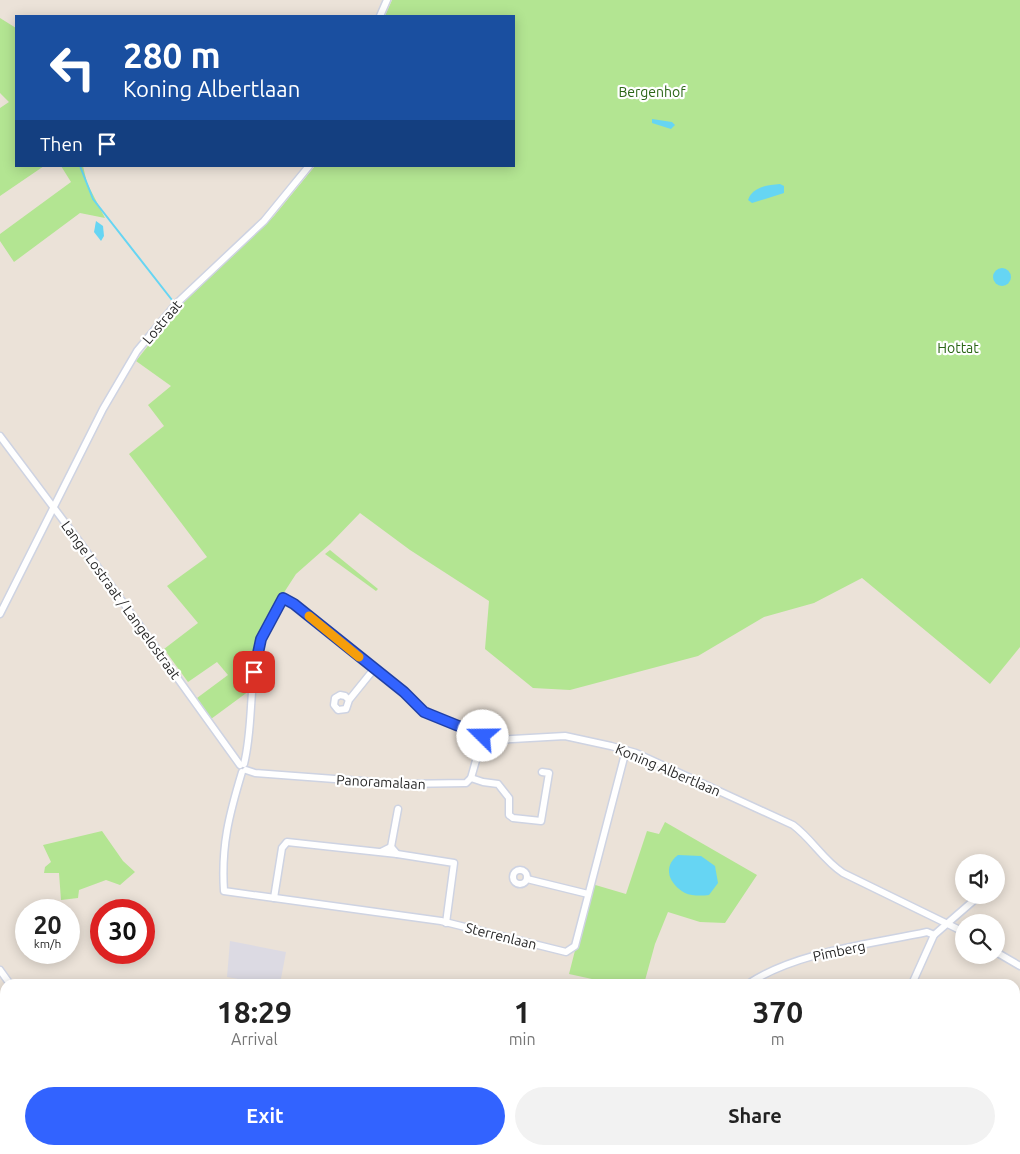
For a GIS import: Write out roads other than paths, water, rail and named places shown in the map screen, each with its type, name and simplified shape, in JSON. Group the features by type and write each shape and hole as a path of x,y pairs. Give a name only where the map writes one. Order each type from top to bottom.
{"street":[{"path":"380,15 387,0"},
{"name":"Lostraat","path":"0,614 102,409 142,345 192,287 264,221 308,167"},
{"name":"Lange Lostraat / Langelostraat","path":"0,436 54,506 243,768"},
{"name":"Koning Albertlaan","path":"243,768 249,738 257,654 261,639 283,598 294,604 404,692 424,712 483,736 501,740 565,736 626,750 793,825 808,838 831,864 843,873 955,928"},
{"path":"349,700 374,669"},
{"path":"483,736 471,778 498,784 508,798 509,815 513,818 541,821 549,773 542,772"},
{"name":"Sterrenlaan","path":"243,768 224,838 224,891 446,923 566,952 575,946 626,750"},
{"name":"Panoramalaan","path":"243,768 255,773 402,784 462,783 469,782 471,778"},
{"path":"391,847 398,809"},
{"path":"274,898 282,848 287,842 397,854 454,863 446,923"},
{"path":"382,852 391,847"},
{"path":"391,847 397,854"},
{"path":"527,880 588,894"},
{"path":"914,979 934,935 970,904"},
{"name":"Pimberg","path":"756,979 795,960 927,932 934,935"},
{"path":"1005,957 1020,966"}],"water":[{"path":"652,119 672,122 675,125 671,129 652,123"},
{"path":"780,184 784,186 784,193 752,203 748,200 756,189"},
{"path":"96,221 103,226 104,236 101,241 94,232"},
{"path":"1002,268 1008,271 1011,277 1008,283 1002,286 996,283 993,277 996,271"},
{"path":"678,855 701,856 715,866 718,883 709,895 687,894 675,885 669,870 673,860"}],"waterway":[{"path":"80,167 93,199 172,300"}],"park label":[{"name":"Bergenhof","path":"652,92"},
{"name":"Hottat","path":"958,348"}]}
